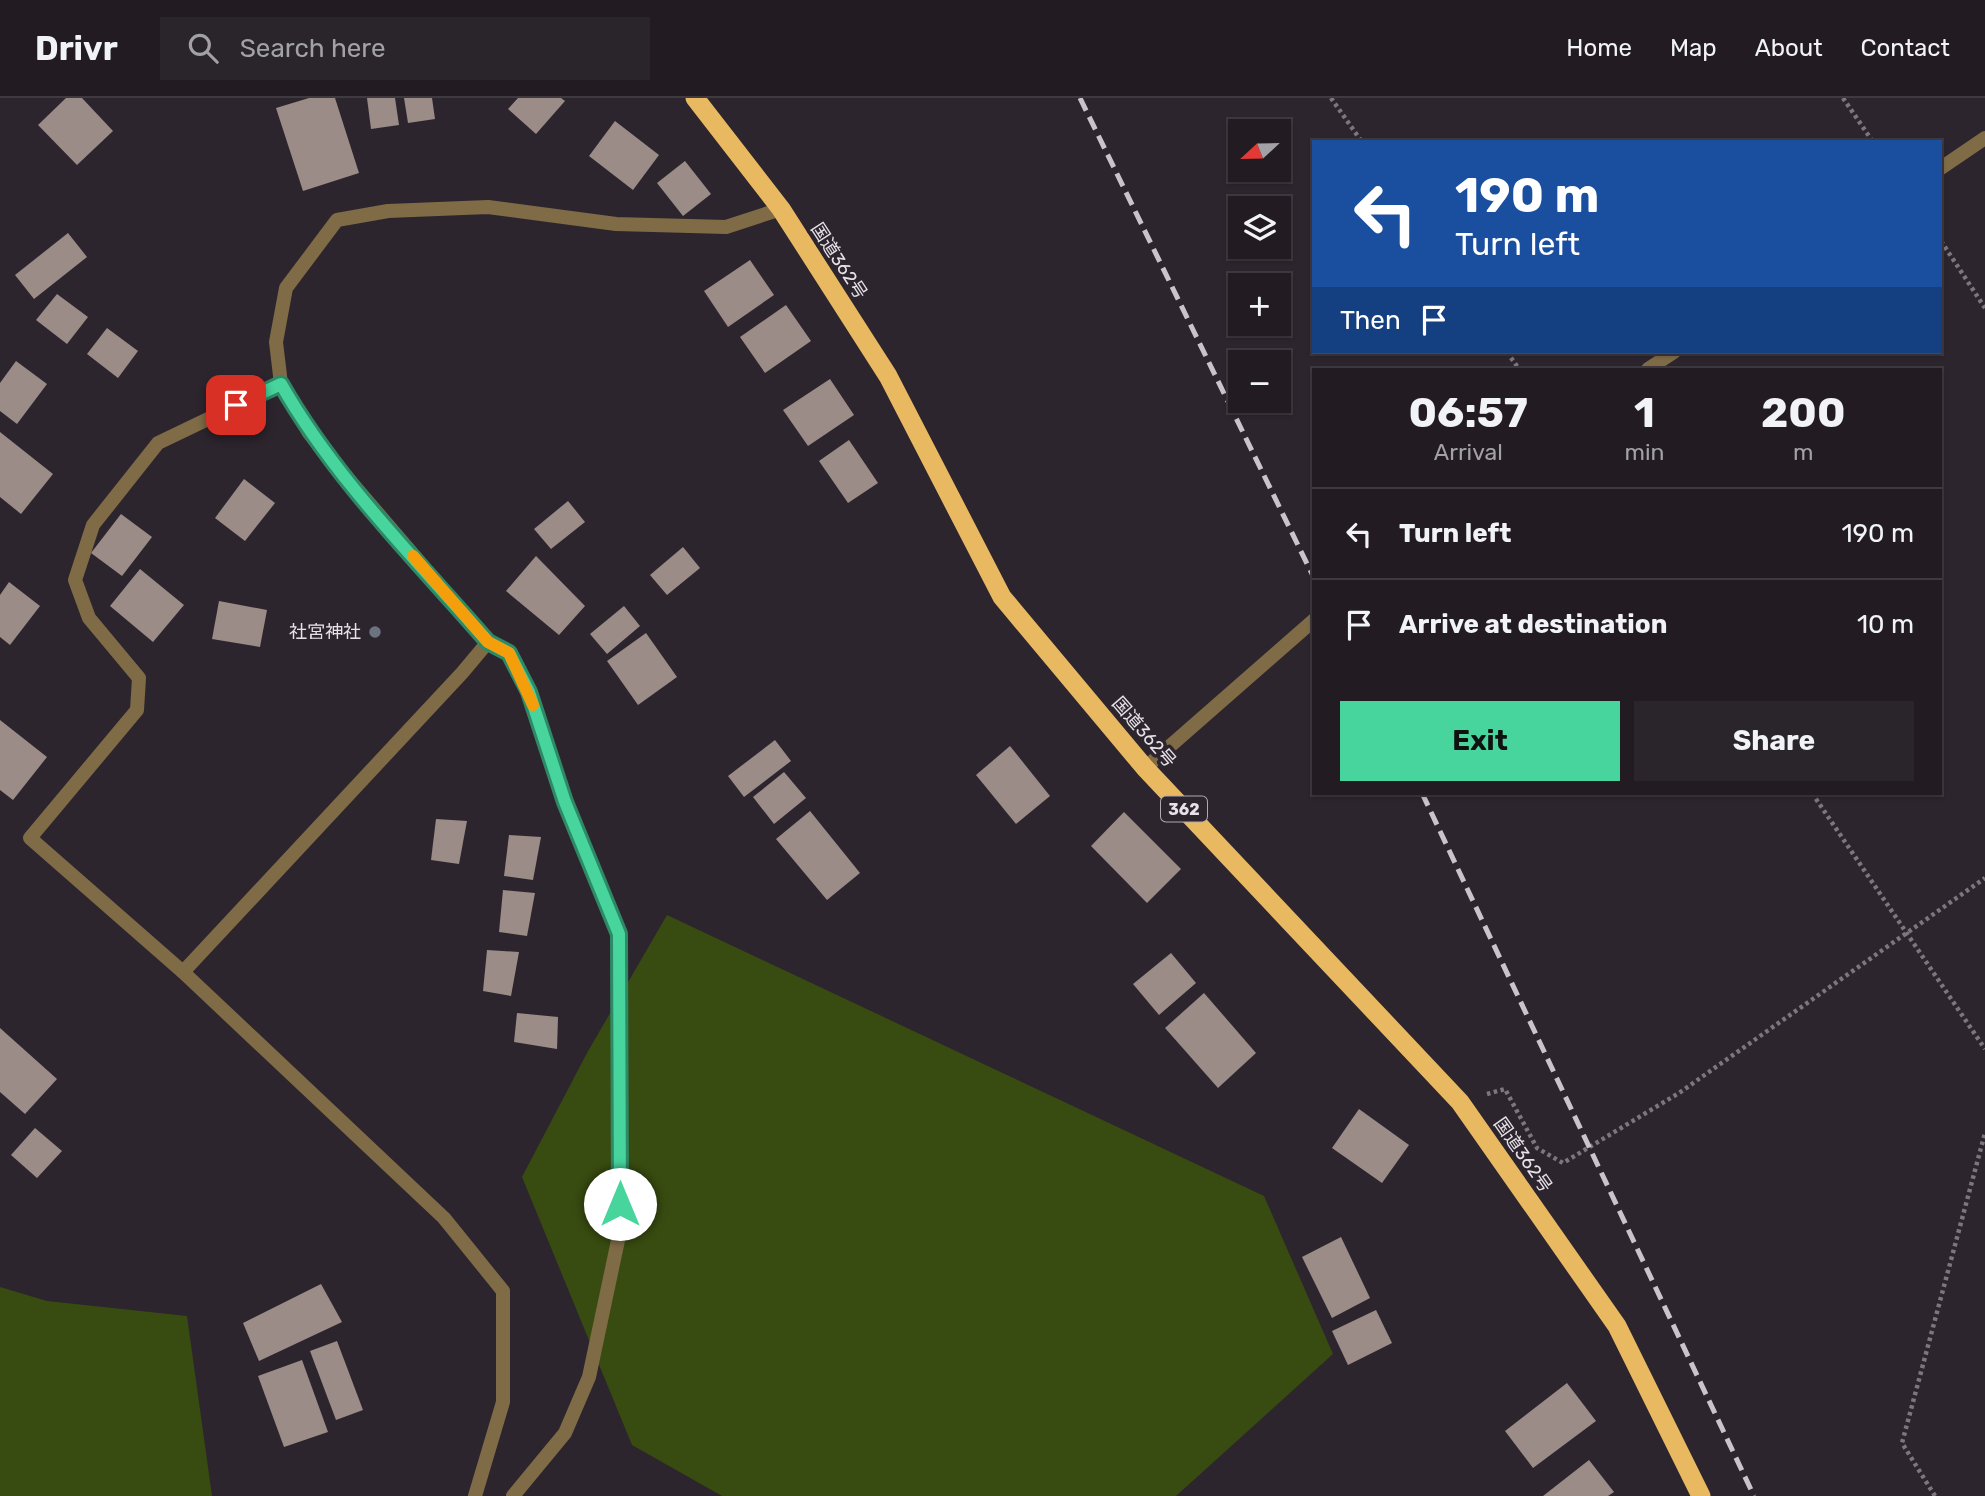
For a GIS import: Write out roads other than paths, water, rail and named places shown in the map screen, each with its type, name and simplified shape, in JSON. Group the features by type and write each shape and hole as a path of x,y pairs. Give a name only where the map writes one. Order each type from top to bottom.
{"highway":[{"name":"国道362号","path":"695,98 782,209 888,376 1002,597 1145,768 1460,1102 1618,1326 1701,1496"}],"street":[{"path":"1942,167 1985,138"},
{"path":"513,1496 565,1433 589,1377 620,1231 619,934 565,802 529,692 509,653 488,642 309,433 281,384 276,342 286,288 337,220 388,211 488,207 616,224 726,227 782,209"},
{"path":"1650,368 1671,354"},
{"path":"281,384 158,443 93,525 75,580 89,618 139,678 137,710 30,838 183,972 444,1219 503,1291 503,1402 475,1496"},
{"path":"1145,768 1312,622"},
{"path":"183,972 488,642"}],"railway":[{"path":"1080,98 1312,574"},
{"path":"1423,795 1754,1496"}],"place":[{"name":"社宮神社","path":"375,632"}]}
